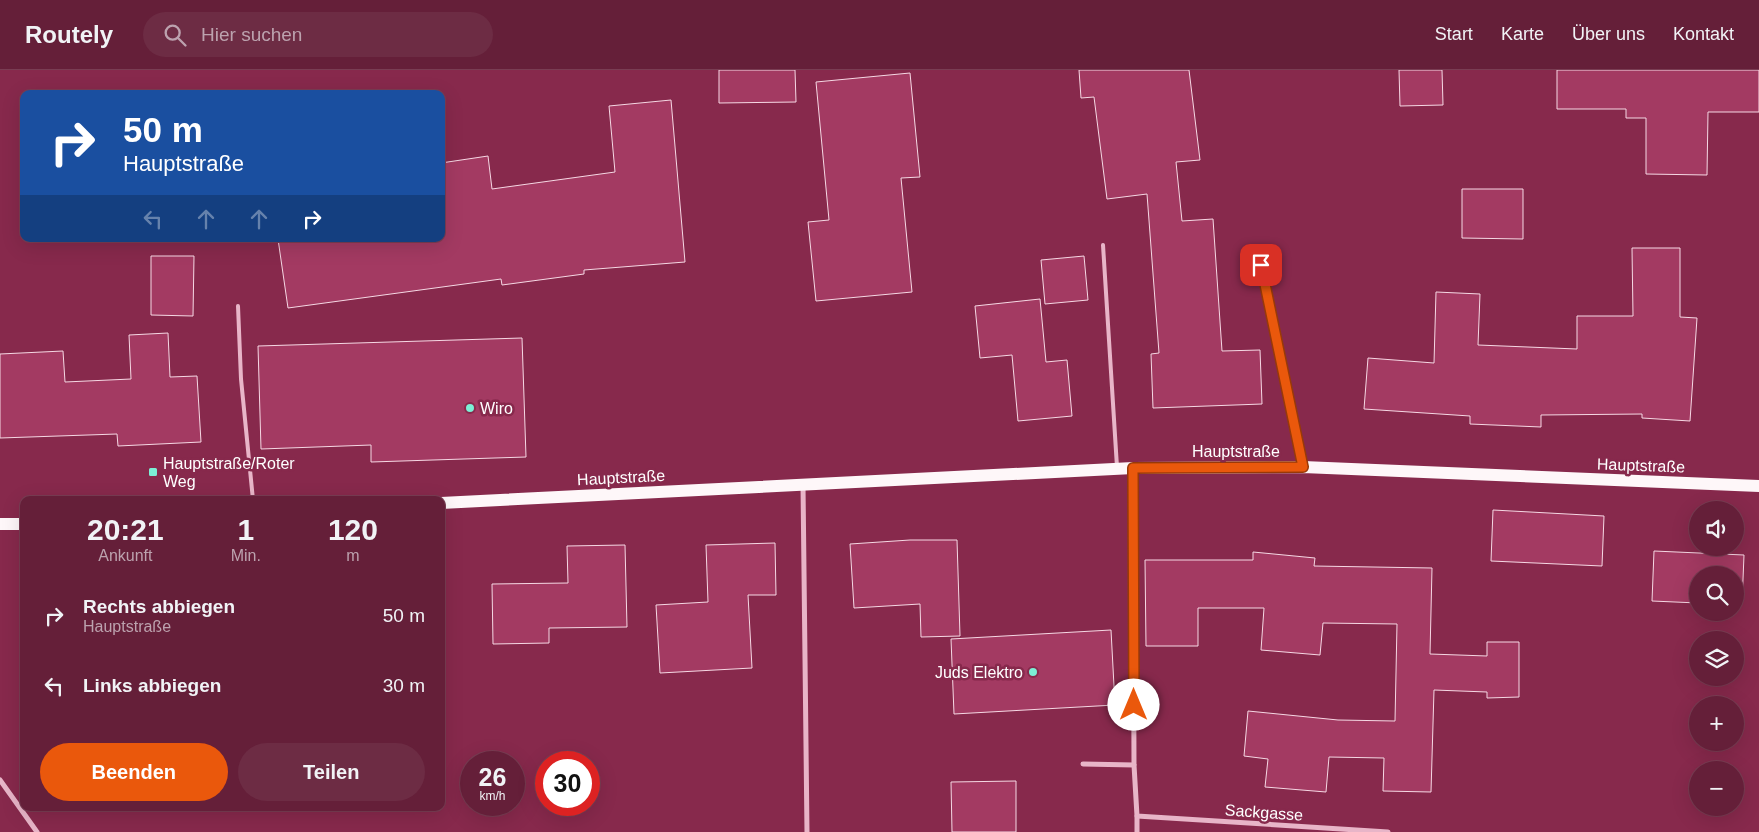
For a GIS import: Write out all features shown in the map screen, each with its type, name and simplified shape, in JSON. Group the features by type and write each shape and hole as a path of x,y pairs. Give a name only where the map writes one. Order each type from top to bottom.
{"main road":[{"name":"Hauptstraße","path":"445,503 1117,468 1303,467 1759,486"},
{"path":"0,524 20,524"}],"street":[{"path":"1133,468 1134,764 1138,816 1137,832"},
{"path":"803,483 807,832"},
{"path":"1083,764 1134,764"},
{"path":"0,780 20,808"},
{"path":"22,811 37,832"},
{"name":"Sackgasse","path":"1138,816 1388,832"}],"lane":[{"path":"1102,245 1117,468"},
{"path":"1261,265 1303,467"},
{"path":"238,306 241,379 254,496"}],"building":[{"path":"719,70 795,70 796,102 719,103"},
{"path":"1079,70 1189,70 1200,160 1176,162 1182,221 1213,219 1222,351 1260,350 1262,404 1153,408 1151,354 1159,353 1147,194 1107,199 1094,97 1081,98"},
{"path":"1399,70 1442,70 1443,105 1400,106"},
{"path":"1557,70 1759,70 1759,112 1708,112 1707,175 1646,174 1646,118 1626,118 1626,109 1557,109"},
{"path":"910,73 920,177 901,178 912,292 816,301 808,222 829,220 816,82"},
{"path":"671,100 685,262 584,270 584,274 502,285 501,279 288,308 278,242 445,242 445,162 488,156 492,189 615,172 609,106"},
{"path":"1462,189 1523,189 1523,239 1462,238"},
{"path":"1632,248 1680,248 1680,317 1697,318 1690,421 1642,418 1642,414 1541,415 1541,427 1470,424 1470,416 1364,409 1368,358 1434,363 1436,292 1480,294 1478,345 1577,349 1577,316 1633,316"},
{"path":"151,256 194,256 193,316 151,315"},
{"path":"1084,256 1088,300 1045,304 1041,260"},
{"path":"1040,299 1046,362 1067,360 1072,416 1018,421 1012,355 980,358 975,306"},
{"path":"168,333 170,377 197,376 201,442 118,446 117,434 0,438 0,354 63,351 65,382 131,379 129,335"},
{"path":"522,338 526,457 371,462 371,445 261,449 258,346"},
{"path":"1493,510 1604,516 1602,566 1491,561"},
{"path":"910,540 957,540 960,636 921,637 920,604 854,608 850,544"},
{"path":"775,543 776,595 748,595 752,668 660,673 656,605 708,602 706,545"},
{"path":"625,545 627,627 549,628 549,643 493,644 492,584 568,583 567,546"},
{"path":"1654,551 1689,553 1689,556 1744,556 1744,566 1689,566 1689,603 1652,601"},
{"path":"1253,552 1315,558 1314,566 1432,568 1430,654 1487,656 1487,642 1519,642 1519,697 1487,698 1487,692 1434,690 1431,792 1383,791 1384,758 1329,757 1326,792 1265,787 1268,759 1244,756 1248,711 1338,720 1395,721 1397,624 1323,623 1320,655 1261,650 1264,608 1198,608 1198,646 1146,646 1145,560 1253,560"},
{"name":"Juds Elektro","path":"1111,630 1115,705 954,714 951,639"},
{"path":"1016,781 1016,832 952,832 951,782"}],"place":[{"name":"Wiro","path":"470,408"},
{"name":"Hauptstraße/Roter Weg","path":"153,472"},
{"name":"Juds Elektro","path":"1033,672"}],"route":[{"path":"1134,705 1133,468 1303,467 1261,265"}]}
